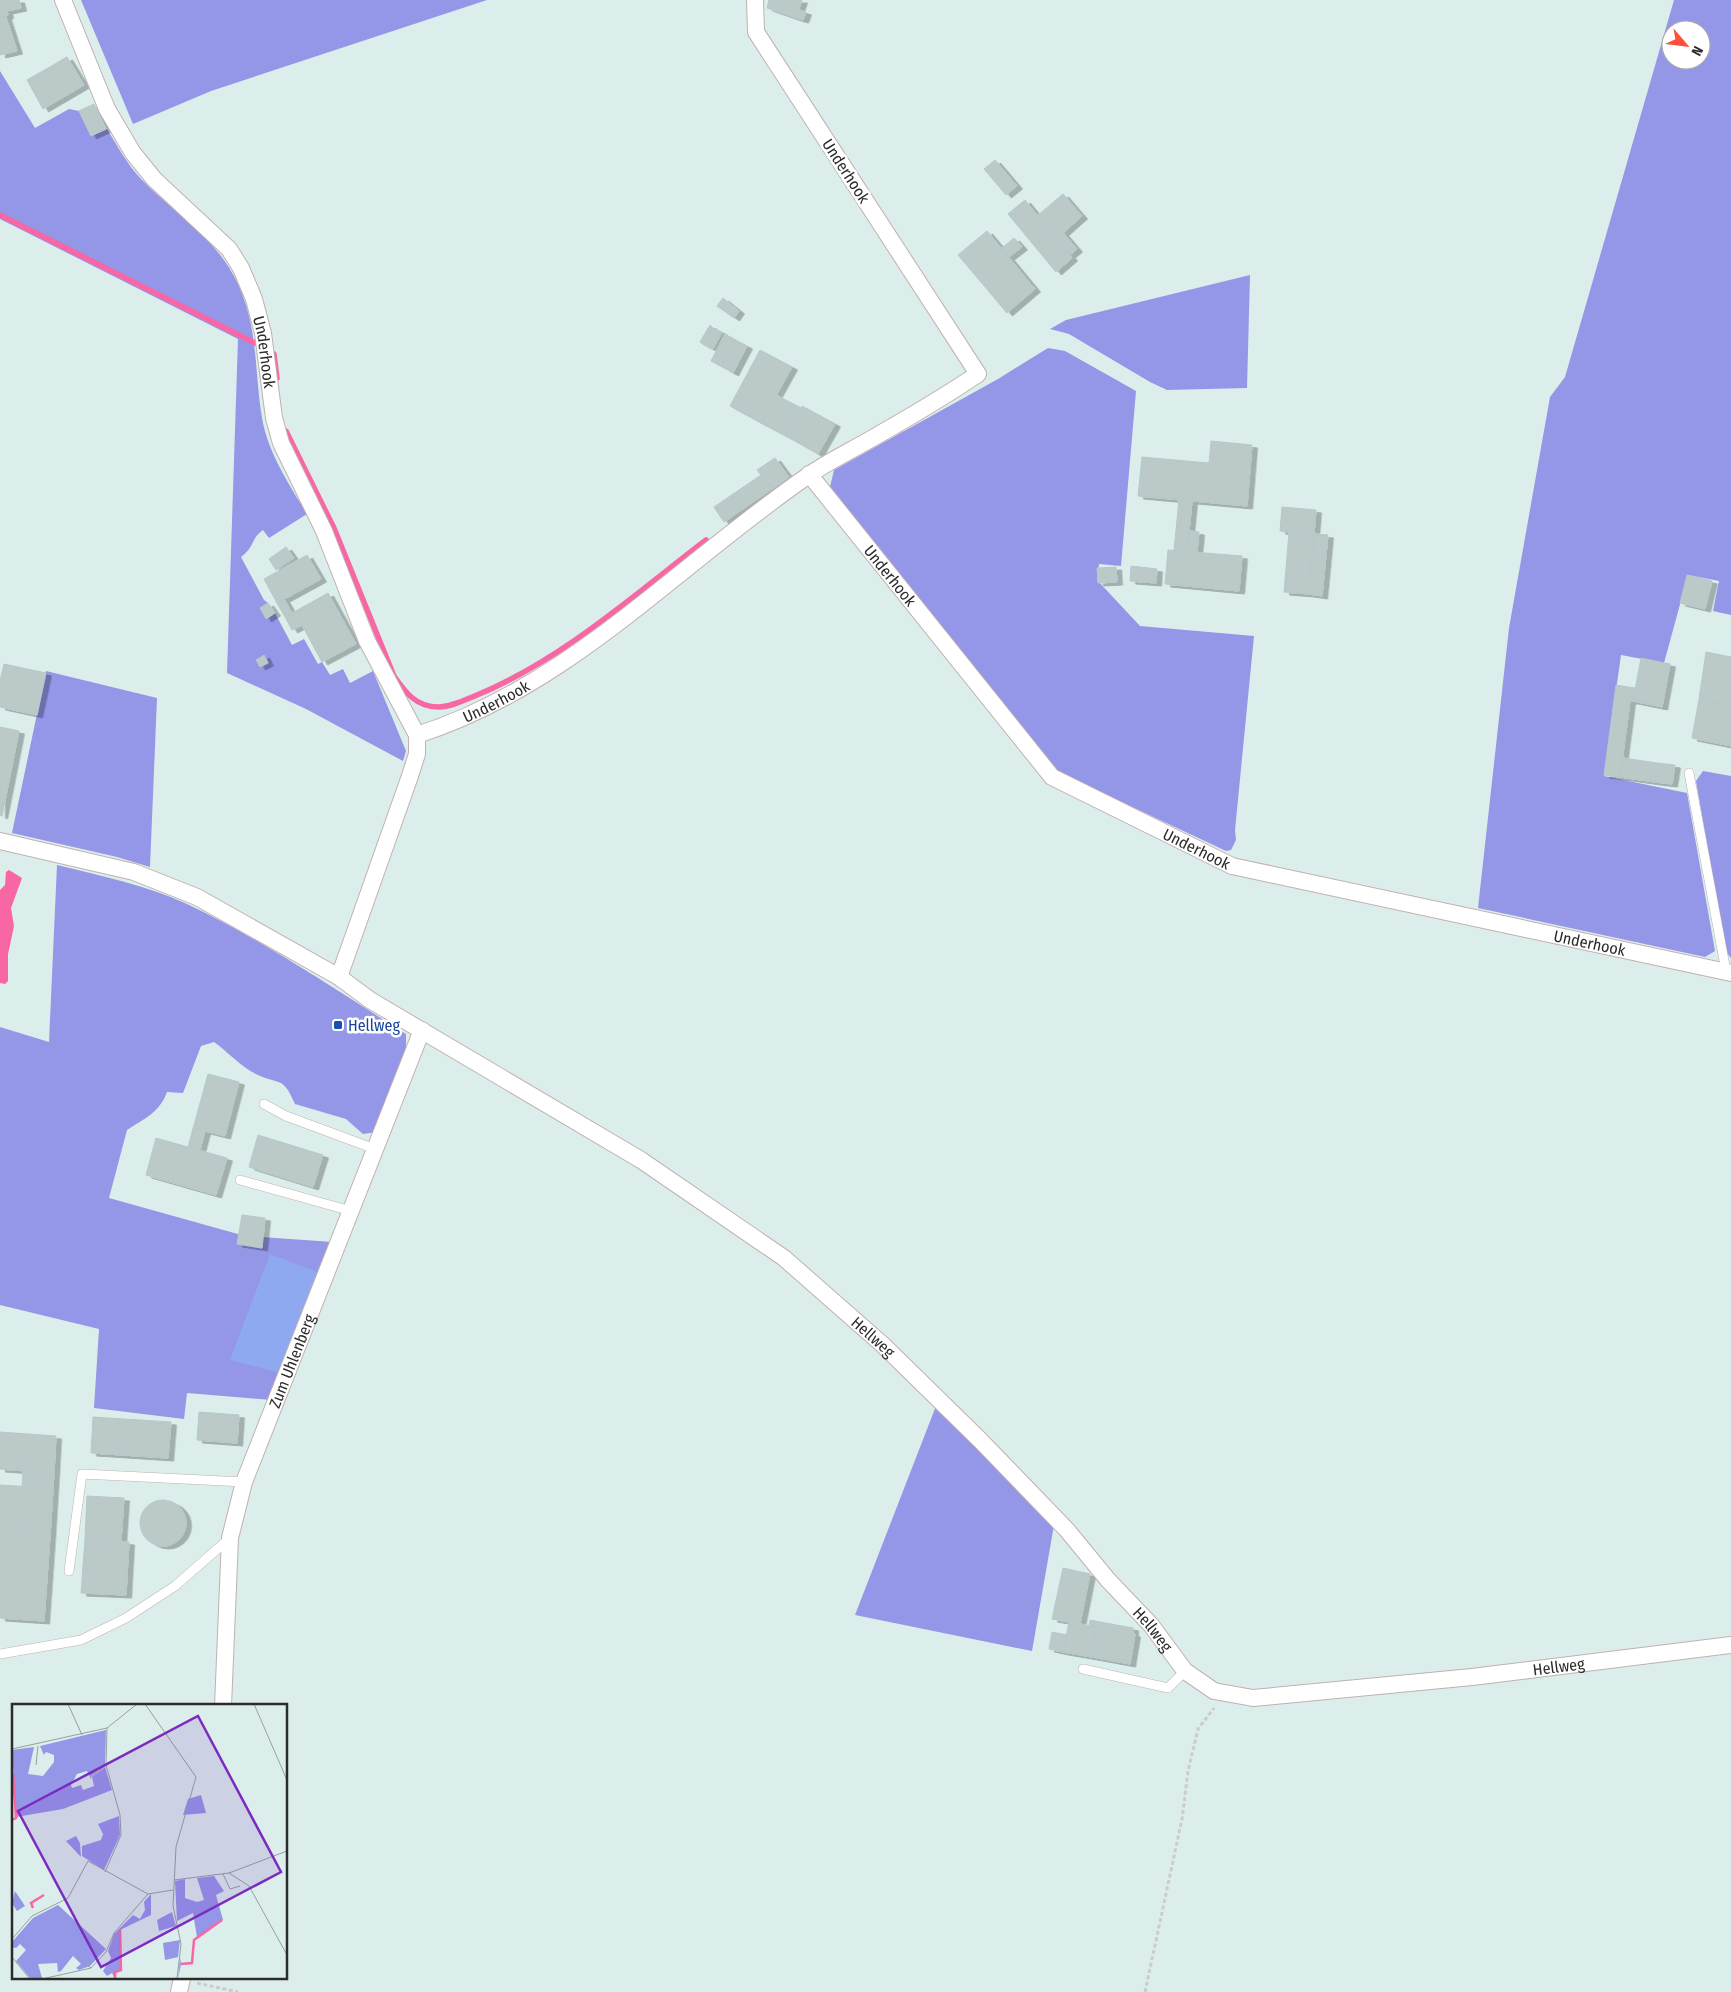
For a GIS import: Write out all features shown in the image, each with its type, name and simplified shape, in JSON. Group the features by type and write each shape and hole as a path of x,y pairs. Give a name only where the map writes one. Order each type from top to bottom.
{"street":[{"name":"Underhook","path":"63,0 107,109 132,153 154,179 223,243 241,268 254,299 263,332 274,418 281,443 324,532 367,641 416,735 417,754 410,776 339,976"},
{"name":"Underhook","path":"416,735 441,728 544,675 593,641 809,474 938,401 978,374 756,32 755,0"},
{"name":"Underhook","path":"809,474 1052,777 1232,866 1729,972"},
{"name":"Hellweg","path":"0,841 134,872 188,893 339,976 370,1000 641,1160 784,1258 883,1345 980,1440 1067,1530 1108,1580 1151,1625 1185,1671 1214,1691 1254,1698 1472,1677 1731,1645"},
{"name":"Zum Uhlenberg","path":"223,1704 230,1538 244,1482 422,1030"}],"lane":[{"path":"1689,773 1729,972"},
{"path":"264,1104 286,1116 375,1149"},
{"path":"240,1180 351,1212"},
{"path":"69,1571 82,1474 244,1482"},
{"path":"0,1654 81,1640 126,1618 175,1586 230,1538"},
{"path":"1083,1669 1168,1688 1185,1671"}],"path":[{"path":"1146,1992 1182,1819 1188,1770 1198,1729 1225,1693"},
{"path":"181,1983 238,1992"}],"shaded area":[{"path":"81,0 487,0 211,91 133,124"},
{"path":"1674,0 1731,0 1731,615 1713,611 1719,581 1688,575 1664,663 1621,655 1604,776 1687,793 1715,951 1705,957 1478,908 1509,628 1550,397 1565,377 1661,45 1661,70 1711,70 1711,20 1668,20"},
{"path":"0,71 35,128 69,109 79,111 91,136 107,129 141,179 207,240 229,268 245,301 253,334 262,418 269,444 280,468 307,514 269,538 263,530 256,536 249,550 241,557 264,600 268,603 260,608 266,618 275,613 292,645 304,639 318,664 322,662 330,675 343,669 350,683 373,671 406,751 403,761 306,709 227,673 238,339 0,219"},
{"path":"1250,275 1247,388 1167,390 1069,334 1050,329 1066,320"},
{"path":"1048,348 1065,351 1136,391 1121,566 1099,564 1097,580 1140,626 1254,636 1235,830 1236,840 1231,850 1226,851 1056,771 830,487 834,470 998,379"},
{"path":"46,671 157,698 150,867 117,857 12,833"},
{"path":"1703,771 1731,776 1731,958 1726,952 1696,781"},
{"path":"57,865 139,886 187,904 271,949 406,1034 406,1051 377,1132 363,1134 346,1119 295,1104 284,1085 252,1072 214,1042 201,1046 183,1093 167,1092 156,1110 127,1130 109,1198 245,1236 333,1242 271,1400 187,1393 184,1419 94,1408 99,1329 0,1305 0,1027 49,1042"},
{"path":"9,870 22,878 11,908 14,926 8,954 8,981 5,984 0,983 0,890 5,885 6,872"},
{"path":"270,1254 320,1273 281,1373 230,1360"},
{"path":"936,1406 1054,1525 1032,1651 855,1615"}],"building":[{"path":"0,0 19,0 21,8 7,11 8,15 0,17"},
{"path":"769,0 802,0 796,18 767,8"},
{"path":"799,10 806,12 803,20 796,18"},
{"path":"8,15 6,17 17,51 0,55 0,17"},
{"path":"67,57 84,85 43,109 27,80"},
{"path":"94,104 106,129 91,136 79,111"},
{"path":"995,160 1017,186 1006,195 984,169"},
{"path":"1063,194 1082,216 1063,233 1059,228 1052,234 1037,216"},
{"path":"1025,200 1072,258 1056,272 1008,214"},
{"path":"1059,228 1077,249 1070,255 1052,234"},
{"path":"987,231 1035,289 1007,313 958,255"},
{"path":"1014,238 1022,247 1009,257 1002,248"},
{"path":"723,298 739,311 734,318 717,306"},
{"path":"710,325 713,328 704,345 700,342"},
{"path":"713,328 722,332 713,349 704,345"},
{"path":"725,334 735,340 721,366 711,361"},
{"path":"735,340 747,346 733,373 721,366"},
{"path":"760,350 792,367 761,423 730,406"},
{"path":"776,395 801,408 786,436 761,423"},
{"path":"802,406 835,424 818,454 786,436"},
{"path":"1211,441 1252,445 1247,506 1138,496 1142,457 1209,463"},
{"path":"775,458 789,477 772,489 757,470"},
{"path":"761,475 772,489 724,522 714,507"},
{"path":"1179,500 1192,501 1187,551 1174,550"},
{"path":"1282,507 1316,510 1314,534 1280,531"},
{"path":"1189,531 1199,532 1197,552 1187,551"},
{"path":"1289,532 1314,534 1309,594 1284,592"},
{"path":"1314,534 1328,535 1322,596 1309,594"},
{"path":"286,547 294,558 276,570 269,559"},
{"path":"1168,550 1242,556 1239,591 1165,584"},
{"path":"307,555 321,579 277,603 264,579"},
{"path":"1131,566 1157,569 1156,583 1130,581"},
{"path":"1116,567 1117,582 1098,583 1097,568"},
{"path":"1687,575 1712,581 1705,609 1680,603"},
{"path":"328,593 356,644 322,662 302,625 292,630 285,617"},
{"path":"284,599 292,613 285,617 277,603"},
{"path":"268,603 275,613 266,619 260,608"},
{"path":"1706,652 1731,657 1731,706 1699,699"},
{"path":"264,655 268,663 260,667 256,660"},
{"path":"1641,658 1670,664 1662,707 1633,701"},
{"path":"4,664 46,673 37,715 0,707 0,681"},
{"path":"1616,685 1635,688 1633,701 1630,701 1620,777 1604,775"},
{"path":"1699,699 1731,706 1731,746 1692,738"},
{"path":"0,727 19,731 2,816 0,815"},
{"path":"1623,758 1657,763 1655,782 1620,777"},
{"path":"1657,763 1675,765 1672,784 1655,782"},
{"path":"208,1074 239,1082 225,1136 205,1131 200,1150 188,1147"},
{"path":"258,1135 323,1155 313,1187 249,1167"},
{"path":"156,1138 227,1158 216,1195 146,1175"},
{"path":"242,1215 265,1218 262,1248 237,1244"},
{"path":"199,1412 239,1415 237,1443 197,1440"},
{"path":"93,1417 171,1422 168,1458 91,1453"},
{"path":"0,1432 56,1436 54,1473 0,1469"},
{"path":"23,1471 54,1473 53,1488 22,1486"},
{"path":"0,1485 53,1488 50,1536 0,1533"},
{"path":"87,1496 124,1498 121,1541 85,1539"},
{"path":"158,1500 168,1500 182,1510 186,1523 182,1536 176,1542 168,1546 158,1546 144,1536 140,1528 140,1518 150,1504"},
{"path":"0,1533 50,1536 44,1621 0,1618"},
{"path":"85,1539 129,1542 126,1595 81,1593"},
{"path":"1063,1568 1090,1574 1080,1624 1052,1619"},
{"path":"1090,1620 1122,1626 1121,1632 1089,1626"},
{"path":"1069,1622 1097,1627 1092,1657 1063,1652"},
{"path":"1122,1626 1133,1628 1133,1634 1135,1634 1130,1664 1092,1657 1097,1627 1121,1632"},
{"path":"1052,1632 1067,1635 1063,1652 1049,1649"}],"waterway":[{"path":"0,215 255,343"},
{"path":"274,354 277,378"},
{"path":"286,431 334,528 394,676 412,698 430,706 443,707 453,705 508,681 539,664 596,625 706,540"}],"place":[{"name":"Hellweg","path":"338,1025"}]}
